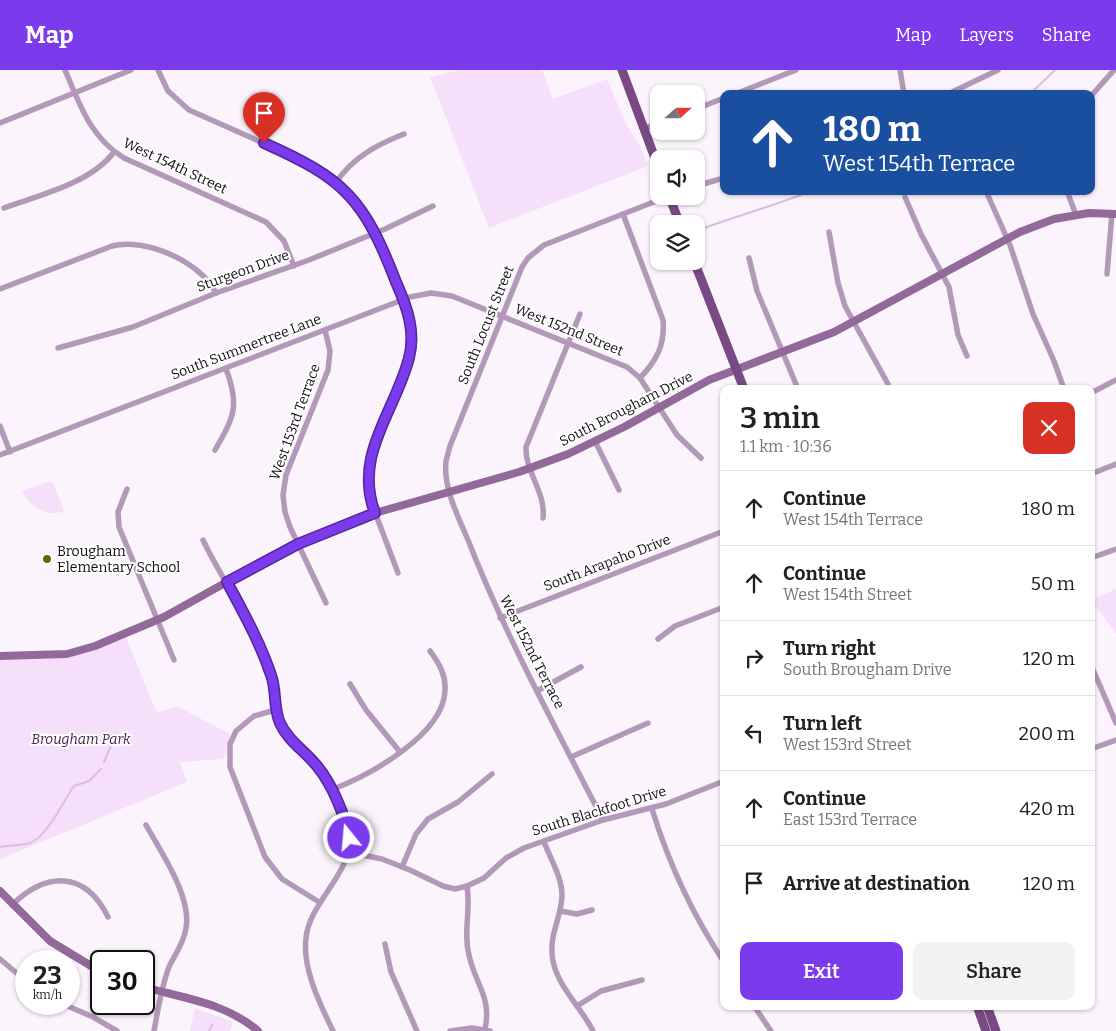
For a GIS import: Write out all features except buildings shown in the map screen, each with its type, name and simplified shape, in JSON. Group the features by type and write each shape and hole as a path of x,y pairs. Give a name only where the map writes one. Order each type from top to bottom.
{"main road":[{"path":"622,70 651,150"},
{"path":"698,270 743,385"},
{"path":"978,1010 986,1031"},
{"path":"988,1010 996,1031"}],"street":[{"name":"West 154th Street","path":"65,70 91,128 114,152 266,222 284,241 294,266"},
{"path":"0,124 131,70"},
{"path":"158,70 168,91 189,110 300,159 336,182 357,203 376,233 404,300 411,324 410,350 370,457 368,479 375,513 398,573"},
{"path":"745,90 796,70"},
{"path":"900,70 903,90"},
{"path":"957,90 998,70"},
{"path":"1095,91 1114,70"},
{"path":"705,105 720,100"},
{"path":"643,129 650,126"},
{"path":"336,182 360,156 377,145 404,134"},
{"path":"4,208 92,174 107,162 114,152"},
{"path":"705,183 720,179"},
{"path":"988,195 1006,238 1032,314 1054,361 1063,385"},
{"path":"1068,195 1076,215"},
{"path":"905,197 921,234 949,287 958,335 967,356"},
{"name":"South Locust Street","path":"450,491 446,479 447,455 522,267 537,250 650,203"},
{"name":"Sturgeon Drive","path":"58,348 132,326 216,293 294,266 376,233 433,206"},
{"path":"623,214 663,320 664,337 659,353 640,378"},
{"path":"1107,274 1114,214"},
{"name":"South Brougham Drive","path":"0,656 66,654 95,646 157,620 298,544 375,513 530,468 595,441 709,380 816,340 853,322 1006,238 1043,223 1076,215 1114,214"},
{"path":"829,232 838,283 853,322 888,384"},
{"path":"0,290 112,246 129,243 148,246 193,266 204,275 216,293"},
{"path":"750,258 754,284 796,385"},
{"name":"South Summertree Lane","path":"0,455 420,294 441,294 502,316"},
{"path":"543,518 544,506 527,459 526,447 580,314"},
{"name":"West 152nd Street","path":"502,316 627,367 640,378 677,435 701,458"},
{"name":"West 153rd Terrace","path":"325,330 330,351 328,370 286,475 284,487 285,512 326,603"},
{"path":"215,450 229,425 234,410 234,390 226,369"},
{"path":"1095,391 1116,380"},
{"path":"0,426 10,452"},
{"path":"595,441 619,490"},
{"path":"1095,472 1116,464"},
{"path":"127,489 118,512 119,528 174,660"},
{"name":"West 152nd Terrace","path":"450,491 453,504 500,618 604,820"},
{"name":"South Arapaho Drive","path":"500,618 720,533"},
{"path":"203,540 249,623 270,671 275,710 290,740 317,766 331,790 348,831 346,859 319,902 307,929 306,957 333,1031"},
{"path":"1095,557 1116,549"},
{"path":"658,639 675,626 720,609"},
{"path":"331,790 355,780 400,752 436,716 446,691 443,672 430,651"},
{"path":"538,691 581,668"},
{"path":"1095,674 1116,723"},
{"path":"350,684 366,710 400,752"},
{"path":"275,710 254,716 241,725 230,744 230,767 265,858 282,879 319,902"},
{"path":"572,757 648,723"},
{"path":"1095,748 1116,740"},
{"path":"402,866 422,826 433,816 467,795 492,774"},
{"name":"South Blackfoot Drive","path":"348,852 402,866 443,886 455,888 466,886 484,878 516,852 604,820 652,809 720,783"},
{"path":"652,809 677,879 703,930 720,956"},
{"path":"146,825 174,877 186,915 184,937 170,967 162,992 154,1031"},
{"path":"544,842 560,882 560,911 552,938 553,958 562,983 593,1031"},
{"path":"12,905 32,888 55,880 65,881 84,887 99,901 108,916"},
{"path":"450,1031 466,1028 488,1030 485,996 474,974 467,948 469,901 466,886"},
{"path":"0,891 12,905 50,940 90,965"},
{"path":"560,911 571,914 592,910"},
{"path":"384,944 392,972 417,1031"},
{"path":"0,959 15,972"},
{"path":"577,1006 601,991 642,980"},
{"path":"155,990 218,1008 238,1017 258,1031"},
{"path":"757,1010 771,1031"},
{"path":"80,1012 117,1031"}],"green space":[{"path":"460,70 542,70 553,99 607,79 626,124 640,146 648,166 489,228 430,77"},
{"path":"50,481 53,483 64,511 51,513 40,510 30,502 22,491"},
{"path":"1116,589 1116,634 1095,604 1095,599"},
{"name":"Brougham Park","path":"126,638 157,713 177,706 230,734 224,759 180,762 187,782 0,859 0,660 74,656"},
{"path":"195,1008 233,1022 230,1031 190,1031"}],"waterway":[{"path":"1034,90 1055,70"},
{"path":"705,228 800,195"},
{"path":"104,762 116,734"},
{"path":"0,847 30,843 43,834 74,786 89,781 101,769"},
{"path":"209,1031 212,1025"}],"place":[{"name":"Brougham Elementary School","path":"47,559"}],"route":[{"path":"264,143 317,168 336,182 357,203 370,220 381,243 404,300 411,324 412,338 408,360 370,457 368,469 369,493 375,513 298,544 227,582 249,623 272,676 275,710 280,724 290,740 317,766 328,781 349,838"}]}
